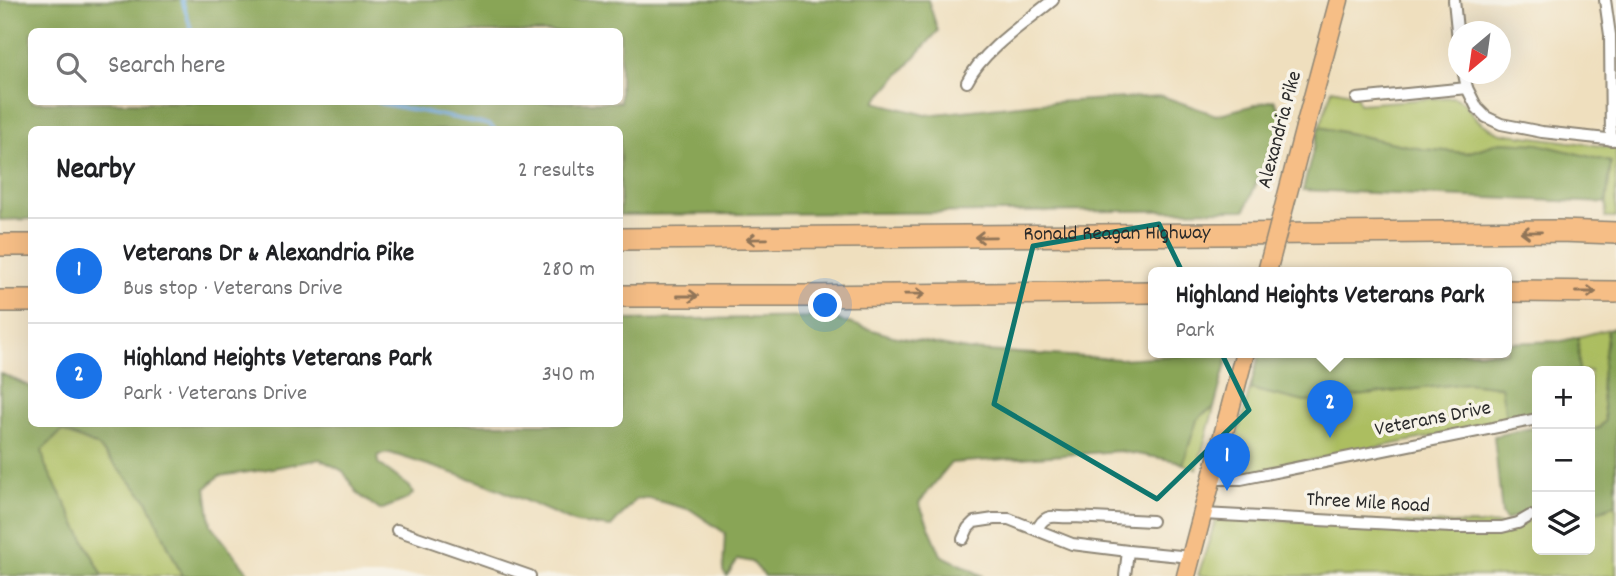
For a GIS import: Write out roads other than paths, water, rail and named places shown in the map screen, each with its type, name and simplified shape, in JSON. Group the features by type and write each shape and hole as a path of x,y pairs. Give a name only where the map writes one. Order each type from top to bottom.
{"highway":[{"name":"Ronald Reagan Highway","path":"623,239 1560,231 1616,233"},
{"path":"0,245 28,244"},
{"path":"1512,291 1616,292"},
{"path":"623,296 1148,292"},
{"path":"0,301 28,301"}],"main road":[{"name":"Alexandria Pike","path":"1268,267 1339,0"},
{"path":"1186,576 1244,358"}],"street":[{"path":"967,82 978,64 1053,0"},
{"path":"1454,0 1456,21"},
{"path":"1466,84 1477,108 1486,117 1501,124 1542,132 1614,140 1610,35 1605,0"},
{"path":"1357,99 1467,88"},
{"name":"Veterans Drive","path":"1212,479 1241,479 1532,420"},
{"name":"Three Mile Road","path":"1203,514 1451,527 1502,527 1518,523 1530,516"},
{"path":"1037,530 1041,521 1054,516 1153,521"},
{"path":"1064,541 1061,529 1065,518"},
{"path":"963,539 971,524 994,519 1013,520 1072,544 1191,557"},
{"path":"397,530 530,576"},
{"path":"1125,576 1128,551"}],"waterway":[{"path":"182,0 191,28"},
{"path":"388,105 491,126"}],"place":[{"name":"Highland Heights Veterans Park","path":"1330,438"},
{"name":"Veterans Dr & Alexandria Pike","path":"1227,491"}]}
